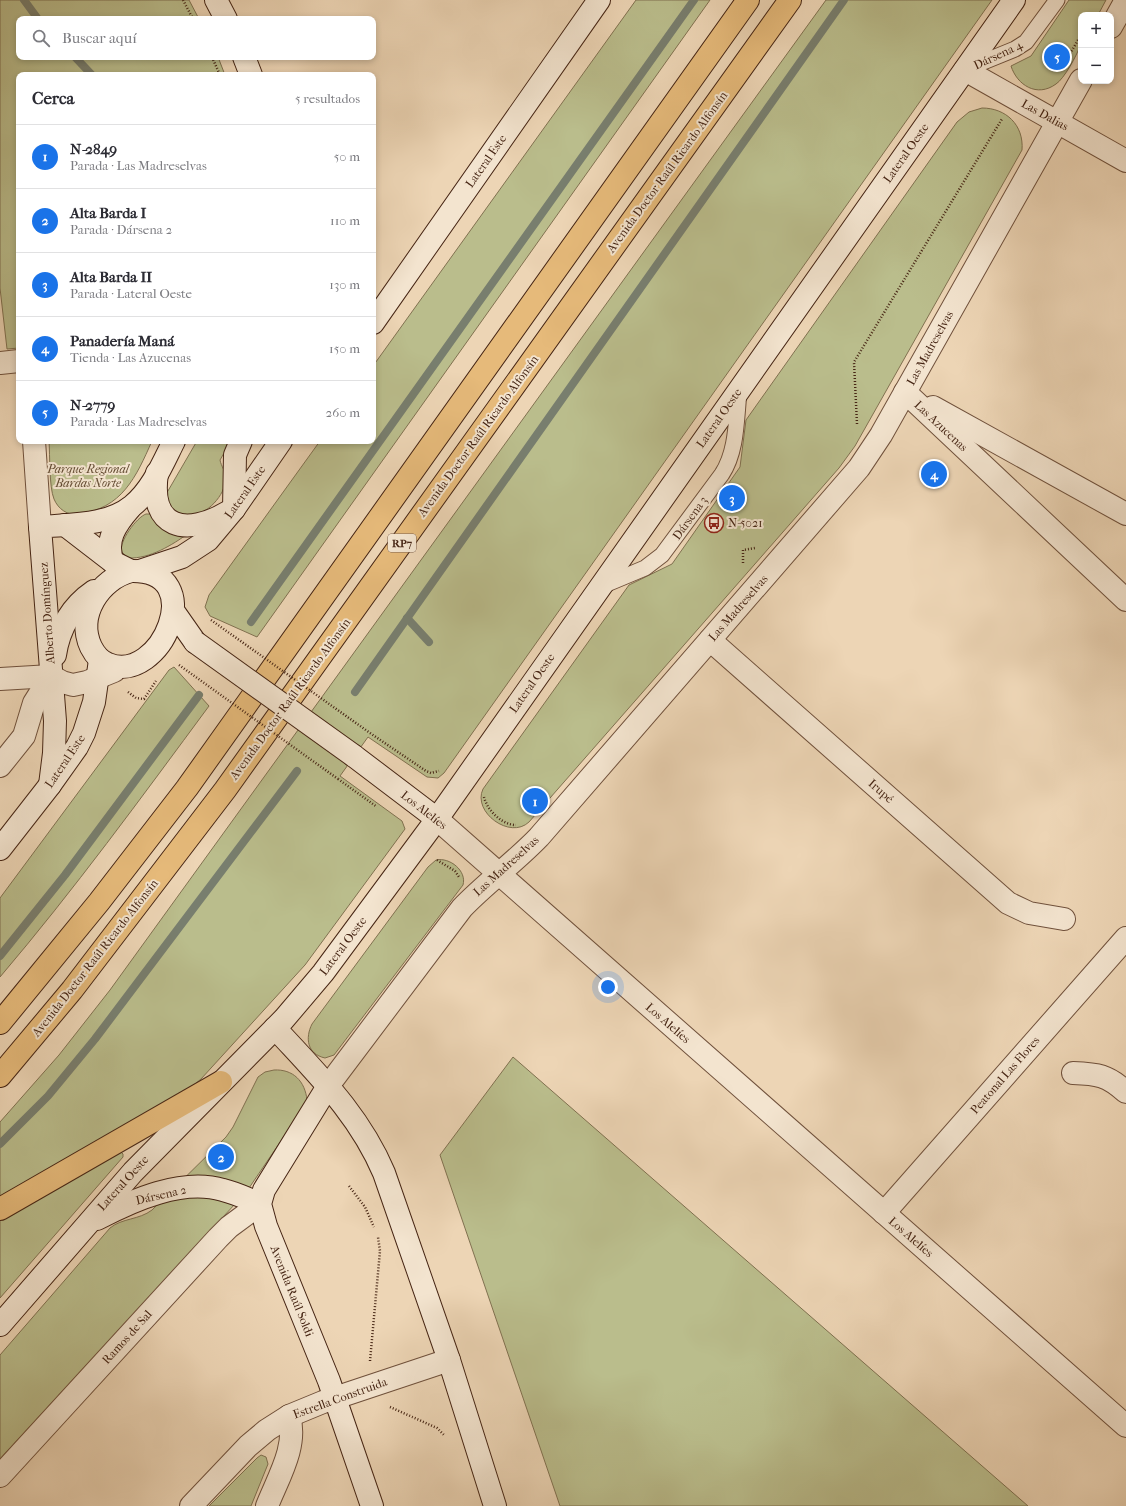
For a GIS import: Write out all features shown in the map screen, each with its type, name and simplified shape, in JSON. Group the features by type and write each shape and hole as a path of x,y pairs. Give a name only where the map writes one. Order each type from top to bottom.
{"highway":[{"name":"RP7","path":"0,1023 94,909 187,788 748,0"},
{"name":"Avenida Doctor Raúl Ricardo Alfonsín","path":"0,1076 72,990 220,796 790,0"},
{"path":"0,1209 222,1082"}],"main road":[{"path":"216,0 224,16"},
{"name":"Lateral Este","path":"376,319 599,0"},
{"name":"Lateral Oeste","path":"0,1325 146,1158 275,1028 305,996 323,973 437,819 1014,0"},
{"path":"1114,22 1126,0"},
{"path":"245,60 250,72"},
{"name":"Las Dalias","path":"965,70 1126,161"},
{"name":"Las Madreselvas","path":"328,1086 462,908 539,837 859,468 881,435 1079,84"},
{"path":"0,363 16,361"},
{"name":"Las Azucenas","path":"905,392 1126,514"},
{"name":"Las Azucenas","path":"905,392 1126,600"},
{"name":"Alberto Domínguez","path":"34,444 55,738 50,785"},
{"path":"128,568 109,547 110,539 117,524 140,497 157,473 172,444"},
{"path":"157,473 155,498 158,508 164,516 171,521 189,526 201,525 234,509 235,455 240,444"},
{"name":"Lateral Este","path":"128,568 172,561 195,550 208,540 234,509 280,444"},
{"path":"40,527 97,521 132,506"},
{"path":"42,556 57,601 66,620 97,664 114,666 130,665 148,656 156,648 169,629 174,612 170,592 164,584 149,572 128,568 65,525"},
{"path":"0,766 24,736 34,703 51,676 58,641 66,620 78,604 128,568"},
{"path":"97,664 88,637 87,618 94,600 106,584"},
{"name":"Los Alelíes","path":"174,612 194,642 354,756 437,819 1126,1426"},
{"path":"156,648 178,640 194,642"},
{"name":"Irupé","path":"710,640 1008,903 1029,913 1064,919"},
{"path":"0,679 51,676 62,682 74,685 97,664"},
{"name":"Lateral Este","path":"0,849 50,785 77,747 84,733 92,707 97,664"},
{"name":"Peatonal Las Flores","path":"884,1213 1126,938"},
{"path":"275,1028 328,1086 359,1125 379,1161 449,1360 495,1506"},
{"path":"1073,1073 1106,1076 1126,1092"},
{"path":"260,1204 267,1186 328,1086"},
{"name":"Dársena 2","path":"87,1224 130,1202 181,1188 222,1189 260,1204"},
{"name":"Avenida Raúl Soldi","path":"260,1204 266,1226 335,1398 372,1506"},
{"name":"Ramos de Sal","path":"0,1476 218,1238 229,1227 260,1204"},
{"name":"Estrella Construida","path":"191,1506 253,1442 267,1430 289,1416 335,1398 449,1360"},
{"path":"267,1506 292,1441 292,1425 289,1416"}],"lane":[{"name":"Dársena 4","path":"965,70 1015,49 1026,42 1057,0"},
{"name":"Dársena 3","path":"600,587 644,568 657,560 667,550 722,474 729,460 733,444 739,390"}],"path":[{"path":"183,0 191,16"},
{"path":"1066,62 1078,40"},
{"path":"213,60 219,72"},
{"path":"857,429 854,362 1006,113"},
{"path":"743,565 743,550 758,548"},
{"path":"211,620 370,734 426,772 434,772 443,769"},
{"path":"179,665 379,808"},
{"path":"483,796 489,808 501,819 511,825 522,824"},
{"path":"498,823 501,819"}],"green space":[{"path":"0,0 189,0 197,16 16,16 16,60 219,60 224,72 16,72 16,348 7,349 0,288"},
{"path":"636,0 710,0 257,637 210,616 205,607 209,595 318,444 376,444 376,362"},
{"path":"826,0 992,0 444,773 438,778 427,777 368,737 340,776 402,821 405,829 305,965 195,1084 0,1200 0,1122 59,1055 110,990"},
{"path":"1069,0 1106,0 1100,12 1078,12 1078,50 1063,77 1056,84 1042,90 1029,87 1018,79 1011,66 1031,56"},
{"path":"982,108 999,111 1012,120 1020,133 1022,150 855,446 839,468 529,822 521,827 512,828 503,826 495,821 483,806 481,798 483,789 629,585 672,564 740,467 746,420 957,122 969,112"},
{"name":"Parque Regional Bardas Norte","path":"49,444 151,444 140,467 126,489 106,506 93,511 71,514 61,509 56,503 52,494"},
{"path":"195,444 229,444 220,460 226,476 225,485 219,498 208,508 196,515 176,515 165,496"},
{"path":"146,514 152,514 189,533 152,554 136,558 128,558 122,552 125,536 133,525"},
{"path":"174,667 209,706 81,877 0,977 0,898 169,670"},
{"path":"436,860 447,861 456,866 460,870 464,880 463,885 334,1055 325,1058 314,1053 308,1040 312,1024 428,867"},
{"path":"513,1057 1028,1506 560,1506 440,1155"},
{"path":"274,1070 287,1072 297,1078 304,1087 307,1100 304,1107 247,1191 0,1459 0,1355 110,1228 120,1222 142,1216 152,1210 226,1137 233,1127 258,1077 265,1072"},
{"path":"121,1152 123,1157 0,1298 0,1219"},
{"path":"261,1455 266,1457 268,1464 251,1506 209,1506 257,1458"}],"waterway":[{"path":"24,0 36,16"},
{"path":"251,622 694,0"},
{"path":"355,692 844,0"},
{"path":"78,60 89,72"},
{"path":"407,618 429,642"},
{"path":"0,956 65,875 199,695"},
{"path":"0,1144 48,1096 95,1039 297,771"}],"place":[{"name":"N-2779","path":"1057,57"},
{"name":"Panadería Maná","path":"934,474"},
{"name":"Alta Barda II","path":"732,498"},
{"name":"N-5021","path":"714,523"},
{"name":"N-2849","path":"535,801"},
{"name":"Alta Barda I","path":"221,1157"}]}
